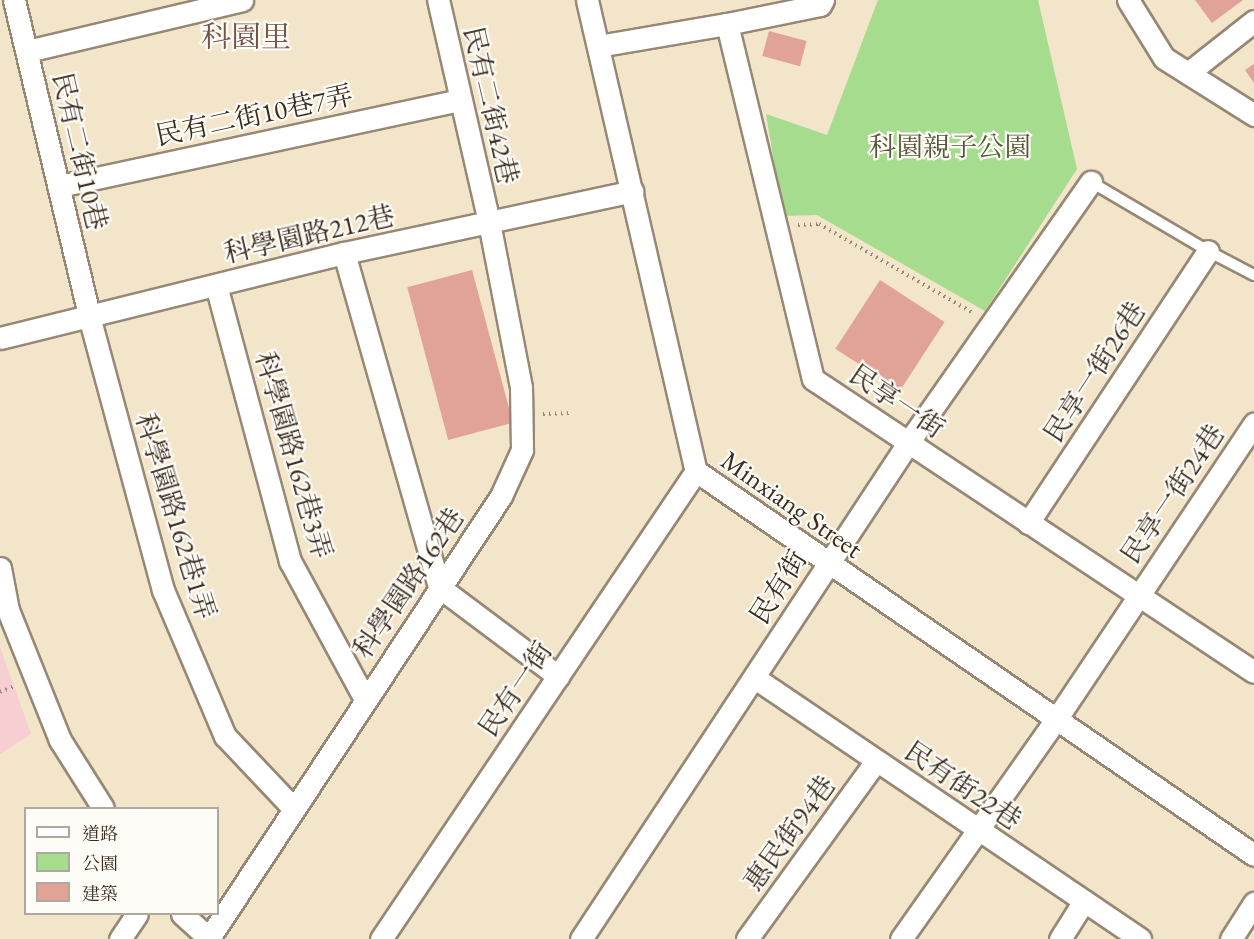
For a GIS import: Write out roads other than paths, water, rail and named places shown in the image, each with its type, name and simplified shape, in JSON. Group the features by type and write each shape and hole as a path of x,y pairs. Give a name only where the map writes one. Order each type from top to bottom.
{"street":[{"name":"民有二街10巷","path":"14,0 90,315"},
{"path":"27,51 242,0"},
{"name":"民有二街42巷","path":"438,0 489,222"},
{"name":"Minxiang Street","path":"587,0 696,471 1055,721 1254,855"},
{"path":"598,46 820,5 823,0"},
{"path":"1128,0 1164,58 1254,115"},
{"path":"1188,73 1254,21"},
{"name":"民享一街","path":"727,24 778,226 813,379 1138,597 1253,668"},
{"name":"民有二街10巷7弄","path":"59,186 460,100"},
{"name":"民有街","path":"586,937 827,563 1091,182"},
{"name":"科學園路212巷","path":"0,338 344,253 632,192"},
{"name":"科學園路162巷","path":"209,938 501,496 522,450 521,387 489,222"},
{"name":"民享一街26巷","path":"1028,523 1208,251"},
{"path":"344,253 439,587 558,676"},
{"name":"科學園路162巷3弄","path":"216,285 290,561 365,699"},
{"name":"科學園路162巷1弄","path":"90,315 163,590 225,736 294,808"},
{"name":"民享一街24巷","path":"902,939 1055,721 1254,424"},
{"name":"民有一街","path":"381,939 696,471"},
{"path":"0,568 4,610 60,740 102,807"},
{"name":"民有街22巷","path":"755,678 1140,939"},
{"name":"惠民街94巷","path":"747,939 876,761"},
{"path":"1060,939 1084,902"},
{"path":"1231,939 1254,903"},
{"path":"120,939 136,915"},
{"path":"183,915 209,938"}],"lane":[{"path":"1091,182 1208,251 1254,274"}],"district":[{"name":"科園里","path":"246,37"}],"park label":[{"name":"科園親子公園","path":"950,147"}]}
